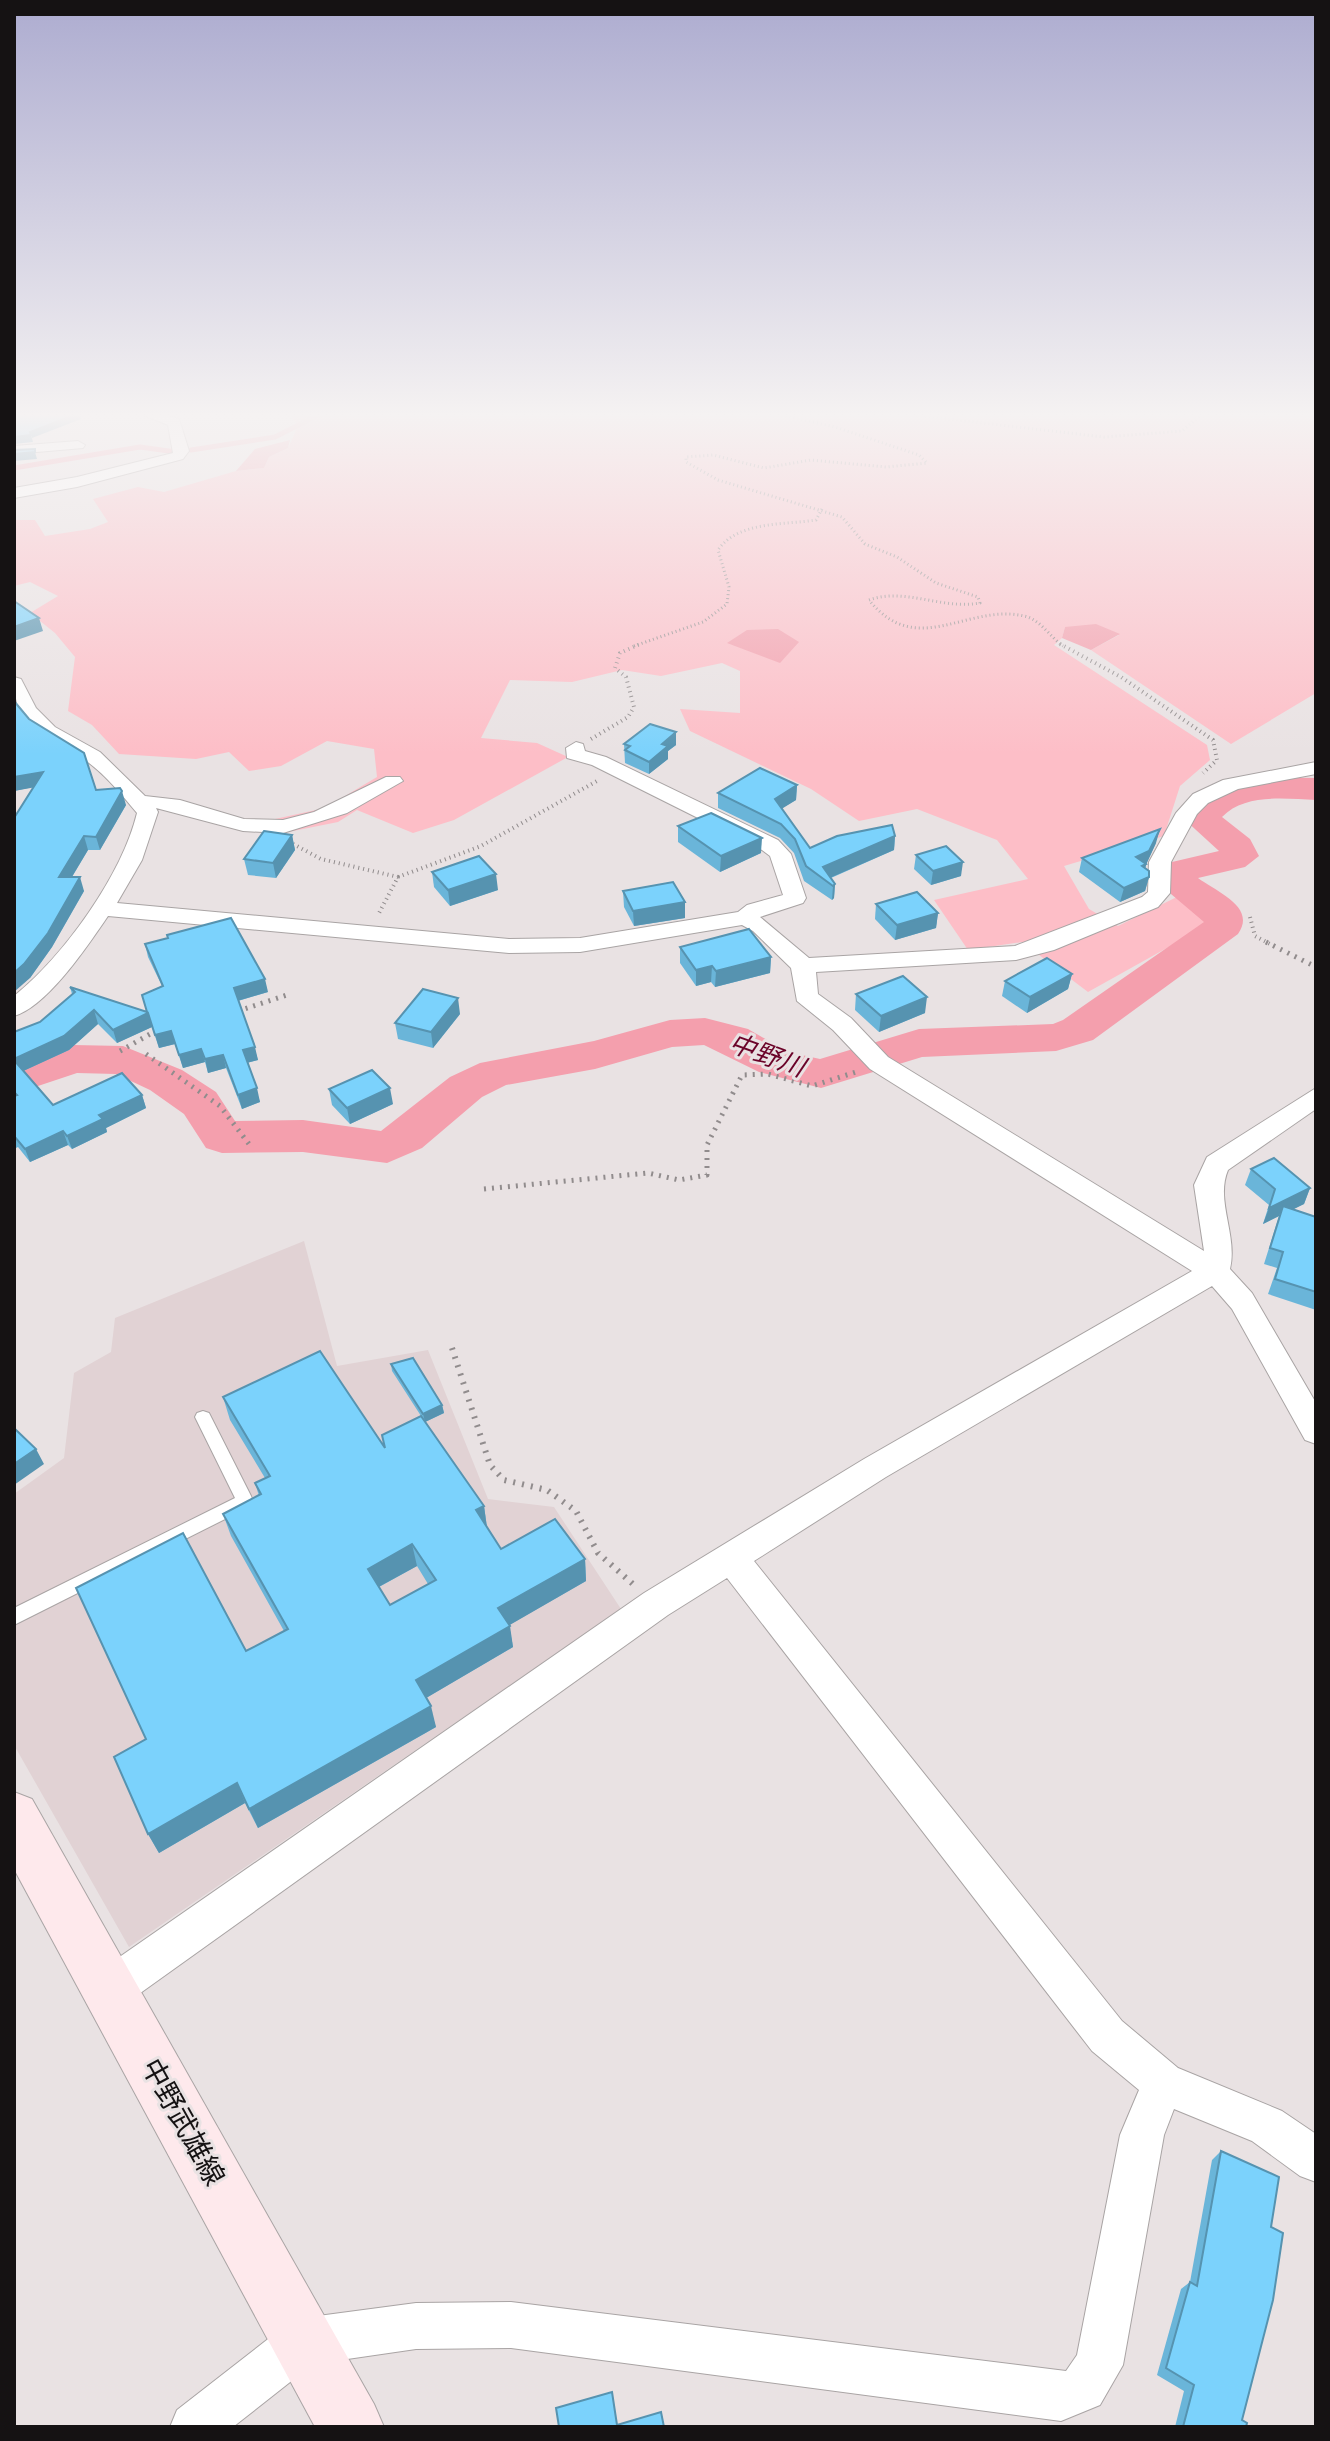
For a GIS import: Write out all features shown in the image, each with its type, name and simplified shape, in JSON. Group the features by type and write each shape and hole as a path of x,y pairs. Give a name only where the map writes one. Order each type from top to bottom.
{"main road":[{"name":"中野武雄線","path":"14,1817 351,2427"}],"street":[{"path":"14,683 28,711 48,731 93,756 142,802 148,812 139,844 59,970 33,996 14,1008"},
{"path":"100,908 509,946 580,945 745,918 755,910 795,898 780,854 758,839 574,754 576,748"},
{"path":"803,966 967,959 1046,945 1150,902 1159,893 1156,870 1161,854 1174,842 1188,811 1204,795 1225,787 1316,768"},
{"path":"142,802 161,801 260,827 290,826 318,819 393,781"},
{"path":"745,918 761,926 803,966 806,996 821,1011 842,1024 872,1057 1215,1271 1242,1301 1316,1431"},
{"path":"110,1989 656,1604 875,1468 1215,1271 1219,1254 1208,1185 1217,1164 1316,1097"},
{"path":"732,1558 1107,2036 1163,2083 1267,2126 1316,2160"},
{"path":"194,2427 303,2342 416,2326 511,2325 1061,2397 1083,2388 1099,2365 1142,2135 1163,2083"}],"lane":[{"path":"14,1617 245,1501 203,1417"}],"path":[{"path":"576,748 628,717 634,707 626,677 615,668 620,653 650,637 703,624 724,610 730,594 718,550 729,535 776,527"},
{"path":"850,527 865,544 897,557 936,583 978,597 980,603 961,609 943,608 899,593 869,600 876,613 899,625 924,629 1018,614 1036,619 1060,645 1090,659 1213,740 1217,760 1196,779"},
{"path":"260,827 321,859 398,877 481,846 615,771"},
{"path":"369,933 398,877"},
{"path":"1250,917 1255,936 1316,967"},
{"path":"235,1012 287,995"},
{"path":"120,1051 159,1029 171,1026"},
{"path":"146,1054 220,1106 249,1144"},
{"path":"484,1189 648,1173 679,1180 707,1175 707,1145 742,1075 764,1071 806,1085 827,1084 872,1057"},
{"path":"452,1348 490,1465 504,1480 547,1490 576,1511 598,1553 656,1604"}],"shaded area":[{"path":"14,527 39,527 45,536 90,529 1316,527 1316,693 1231,744 1091,650 1119,635 1065,627 1062,638 1054,645 1207,745 1210,760 1180,786 1164,836 1064,866 1089,909 1118,926 1187,892 1217,920 1088,992 1022,942 968,950 934,900 1028,879 997,840 917,809 859,821 811,789 690,731 680,709 740,713 740,671 722,663 661,676 622,670 572,682 510,680 481,738 537,743 568,757 454,820 413,833 357,810 338,822 288,832 275,819 325,808 377,777 374,749 327,741 281,766 249,771 229,752 196,759 119,754 92,725 68,711 75,657 55,633 30,613 58,596 30,582 14,586"},
{"path":"1096,624 1120,634 1091,650 1062,638 1065,627"},
{"path":"778,629 799,642 780,663 727,643 747,630"},
{"path":"304,1241 337,1366 428,1350 488,1499 554,1507 621,1609 129,1947 14,1745 14,1494 64,1458 74,1373 111,1352 115,1318"}],"building":[{"path":"14,601 39,618 14,627"},
{"path":"14,701 29,719 84,753 96,790 120,788 122,791 96,837 84,836 59,877 80,877 48,933 14,973 14,818 43,772 14,777"},
{"path":"650,724 676,732 662,744 668,746 649,762 625,750 630,746 624,744"},
{"path":"760,768 797,785 775,799 810,848 837,836 892,825 895,836 823,867 835,884 833,886 806,866 795,839 781,824 718,793"},
{"path":"711,813 762,838 721,856 678,826"},
{"path":"1160,829 1149,851 1136,857 1146,864 1142,866 1149,871 1149,877 1124,888 1082,858"},
{"path":"264,831 292,835 273,863 244,859"},
{"path":"946,846 963,862 933,871 916,855"},
{"path":"479,856 496,874 448,890 432,872"},
{"path":"673,882 685,902 633,911 623,891"},
{"path":"917,892 938,913 897,925 876,904"},
{"path":"231,918 265,979 234,988 255,1047 243,1050 257,1088 238,1095 223,1055 205,1059 201,1049 179,1055 171,1031 155,1035 148,1013 113,1030 94,1010 64,1036 14,1059 14,1032 40,1022 75,992 70,987 147,1012 142,995 163,986 145,944"},
{"path":"749,929 771,957 716,971 712,966 696,970 680,947"},
{"path":"1047,958 1072,974 1030,997 1005,981"},
{"path":"903,976 927,997 881,1016 856,994"},
{"path":"423,989 458,998 431,1032 395,1023"},
{"path":"14,1060 53,1105 122,1073 142,1095 99,1115 103,1119 67,1136 63,1131 25,1149 14,1136 14,1096 17,1095 14,1092"},
{"path":"372,1070 390,1088 347,1108 329,1089"},
{"path":"1274,1158 1310,1188 1269,1208 1275,1189 1251,1169"},
{"path":"1283,1206 1316,1217 1316,1292 1275,1279 1283,1252 1270,1248"},
{"path":"320,1351 385,1448 382,1435 421,1416 484,1506 476,1510 501,1549 555,1519 585,1559 498,1608 510,1626 416,1680 431,1706 249,1809 237,1783 148,1834 114,1757 146,1739 76,1588 183,1533 246,1651 288,1629 223,1514 261,1494 255,1483 270,1476 223,1397","holes":["412,1544 436,1580 390,1605 368,1569"]},
{"path":"413,1358 442,1405 423,1414 391,1364"},
{"path":"14,1428 36,1449 14,1464"},
{"path":"1221,2151 1279,2177 1271,2227 1283,2233 1273,2300 1242,2420 1247,2423 1246,2427 1183,2427 1194,2385 1166,2368 1190,2282 1197,2286"},
{"path":"612,2392 617,2425 661,2412 664,2427 559,2427 556,2408"}],"waterway":[{"name":"中野川","path":"14,1080 73,1059 123,1060 166,1080 200,1103 222,1137 303,1136 387,1147 406,1137 466,1087 495,1073 595,1055 670,1034 705,1031 733,1039 774,1062 821,1074 919,1043 1056,1037 1078,1030 1224,926 1224,914 1184,886 1177,874 1240,856 1237,847 1202,819 1209,808 1221,799 1252,790 1316,789"}]}
